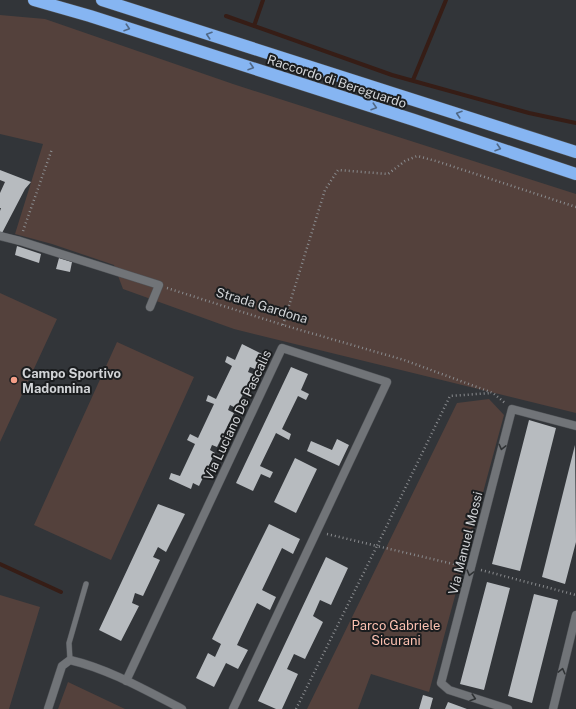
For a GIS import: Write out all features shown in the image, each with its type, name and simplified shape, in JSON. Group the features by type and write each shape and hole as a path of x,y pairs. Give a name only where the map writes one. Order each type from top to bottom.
{"highway":[{"name":"Raccordo di Bereguardo","path":"34,0 90,16 576,174"},
{"name":"Raccordo di Bereguardo","path":"102,0 576,152"},
{"path":"535,138 576,148"}],"street":[{"path":"0,236 159,285 150,307"},
{"name":"Via Luciano De Pascalis","path":"126,681 282,348 387,382 233,709"},
{"path":"512,409 576,426"},
{"name":"Via Manuel Mossi","path":"508,709 449,690 441,683 512,409"},
{"path":"553,709 576,615"},
{"path":"48,709 62,666 70,660 86,664 126,681 182,709"}],"lane":[{"path":"70,660 69,643 86,584"}],"path":[{"path":"20,241 52,148"},
{"path":"283,325 325,190 338,170 388,174 406,161 417,156 576,207"},
{"name":"Strada Gardona","path":"159,285 283,325 404,360 493,393 512,409"},
{"path":"296,709 450,396 493,393"},
{"path":"317,532 465,566"},
{"path":"482,571 576,595"}],"green space":[{"path":"0,15 45,19 233,84 576,194 576,413 234,329 123,289 114,265 52,244 15,234 43,144 0,134"},
{"name":"Campo Sportivo Madonnina","path":"0,293 57,319 0,442"},
{"path":"117,342 194,377 111,560 34,525"},
{"name":"Parco Gabriele Sicurani","path":"489,399 504,415 429,692 371,674 358,709 307,709 457,403"},
{"path":"0,595 40,607 9,709 0,709"},
{"path":"68,682 125,709 58,709"}],"building":[{"path":"0,170 31,182 25,189 2,233 0,233 0,193 5,182 0,180"},
{"path":"17,246 41,254 39,263 15,255"},
{"path":"59,258 72,262 70,272 56,269"},
{"path":"242,344 262,354 255,369 250,367 248,372 253,374 236,408 230,405 228,410 234,413 217,447 212,445 210,450 215,453 199,486 193,483 191,489 169,479 171,473 180,476 195,444 187,440 190,434 198,438 214,404 206,401 208,395 216,399 232,366 225,362 227,356 235,360"},
{"path":"291,367 308,374 301,390 309,394 306,400 298,396 282,429 291,434 289,440 276,433 260,466 273,472 270,478 261,474 253,491 236,483"},
{"path":"529,420 556,428 520,571 492,564"},
{"path":"337,439 349,445 339,466 307,451 311,441 332,450"},
{"path":"575,445 576,542 565,584 542,577"},
{"path":"295,458 317,469 296,513 274,502"},
{"path":"158,504 185,514 166,552 158,547 153,557 160,560 143,596 135,593 132,603 139,606 121,641 99,630"},
{"path":"269,524 300,539 293,554 282,548 262,590 276,597 270,610 257,603 237,645 248,650 238,669 226,663 214,687 196,678 208,653 215,657 221,644 212,639"},
{"path":"326,557 348,568 331,605 320,600 313,616 323,622 305,659 294,654 287,669 298,674 282,709 276,709 258,701"},
{"path":"487,582 510,588 484,690 460,684"},
{"path":"534,594 558,600 532,703 508,696"},
{"path":"423,695 433,698 430,709 419,709"},
{"path":"448,702 467,709 445,709"}],"waterway":[{"path":"254,26 263,0"},
{"path":"413,80 446,0"},
{"path":"226,16 392,75 529,113 576,123"},
{"path":"0,564 61,592"}],"place":[{"name":"Campo Sportivo Madonnina","path":"14,380"}]}
